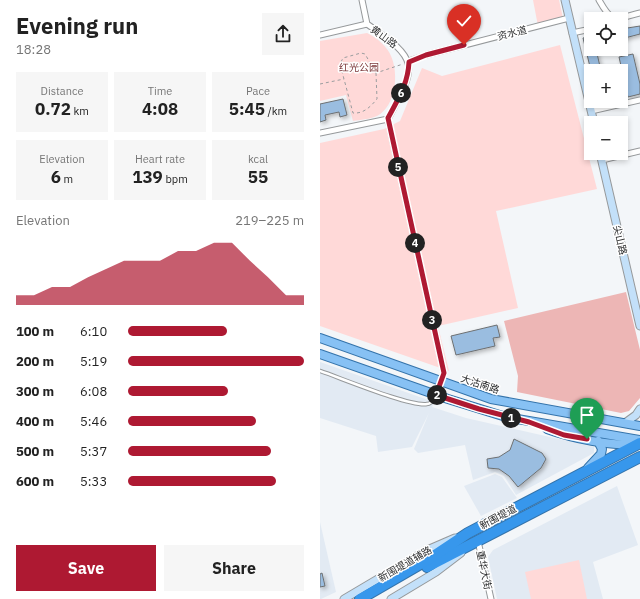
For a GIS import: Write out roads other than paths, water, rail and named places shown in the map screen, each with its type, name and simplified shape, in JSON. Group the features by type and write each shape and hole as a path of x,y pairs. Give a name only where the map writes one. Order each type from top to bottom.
{"highway":[{"name":"新围堤道","path":"373,599 430,562 468,533 640,442"},
{"name":"新围堤道","path":"360,599 430,562 476,542 640,457"}],"main road":[{"path":"565,0 592,116"},
{"name":"尖山路","path":"602,160 640,326"},
{"name":"大沽南路","path":"320,338 441,382 505,402 640,426"},
{"path":"320,354 479,409 529,422 640,442"},
{"path":"625,423 636,415 640,409"},
{"path":"529,422 564,435 621,445 640,442"},
{"path":"584,472 601,454 602,449 598,441"},
{"path":"625,465 640,463"},
{"name":"新围堤道辅路","path":"344,599 425,551 468,533"},
{"path":"391,599 436,572 476,542"}],"street":[{"name":"黄山路","path":"362,0 367,24 400,49 409,62"},
{"path":"598,0 608,16 615,19 640,13"},
{"name":"资水道","path":"409,62 426,55 569,18"},
{"path":"320,35 367,24"},
{"path":"572,33 584,30"},
{"path":"409,62 405,88 388,118 444,373 436,395"},
{"path":"591,111 640,100"},
{"path":"320,133 388,118"},
{"path":"628,153 640,151"},
{"name":"重华大街","path":"476,542 491,599"}],"lane":[{"path":"320,371 409,402 428,404 431,403 436,395"}],"park label":[{"name":"红光公园","path":"359,67"}]}
